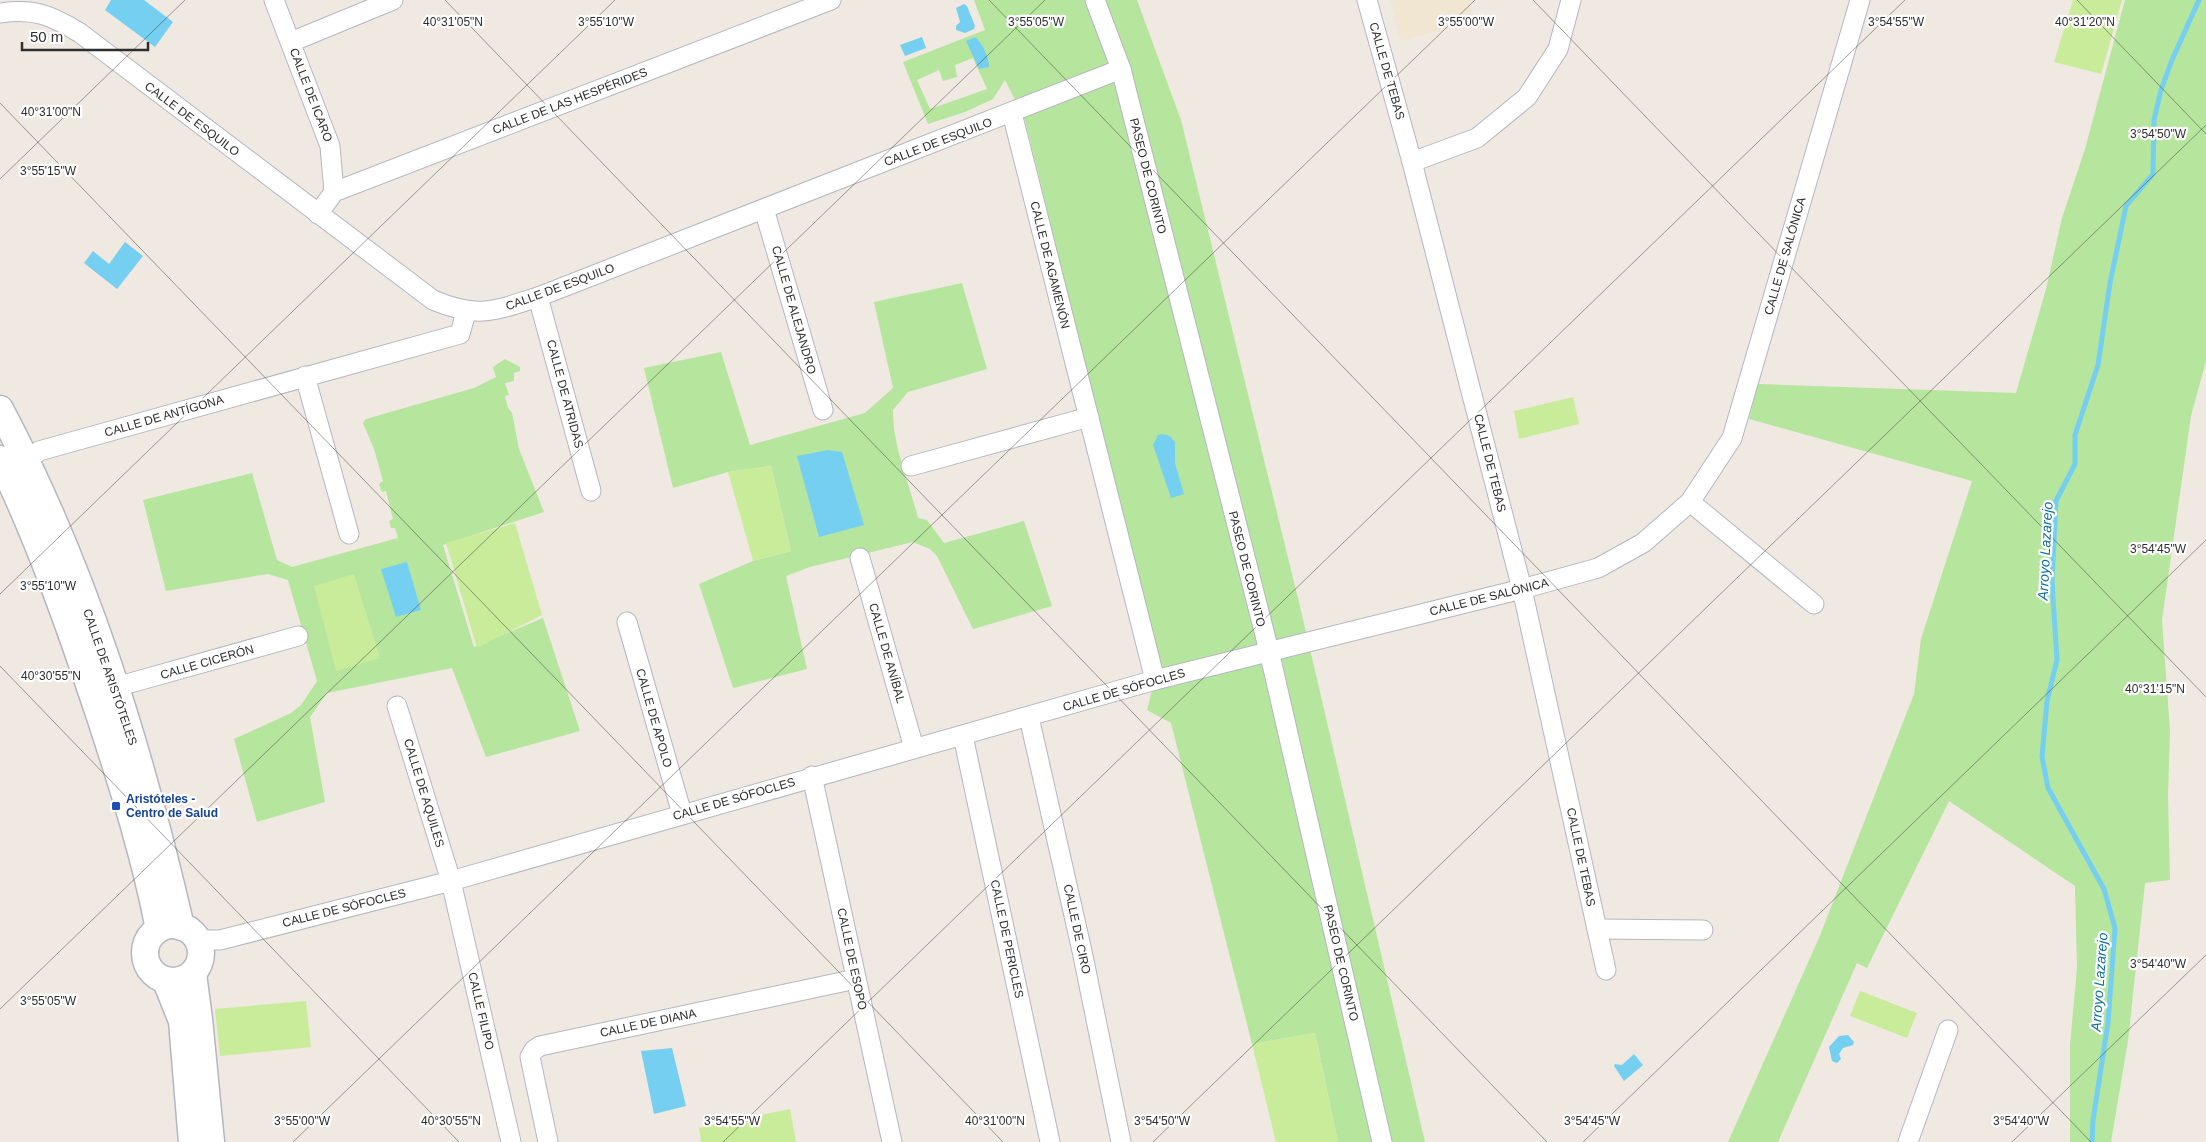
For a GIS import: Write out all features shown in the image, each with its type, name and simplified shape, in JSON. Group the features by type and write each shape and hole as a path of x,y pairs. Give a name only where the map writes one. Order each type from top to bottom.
{"main road":[{"name":"CALLE DE ARISTÓTELES","path":"0,409 27,461 73,572 116,688 156,822 180,932"},
{"name":"CALLE DE ARISTÓTELES","path":"0,459 60,601 128,802 150,884 180,932"},
{"path":"193,974 176,981 166,980 155,975 147,964 145,951 152,934 180,932 201,958 193,974 211,1142"},
{"path":"166,980 182,1021 192,1142"}],"street":[{"name":"CALLE DE ICARO","path":"274,0 330,146 334,192"},
{"path":"291,42 394,0"},
{"name":"CALLE DE LAS HESPÉRIDES","path":"334,192 831,0"},
{"name":"PASEO DE CORINTO","path":"1095,0 1121,69 1269,651 1382,1142"},
{"name":"CALLE DE TEBAS","path":"1367,0 1412,162 1522,589 1606,970"},
{"path":"1412,162 1477,138 1527,97 1558,49 1571,0"},
{"name":"CALLE DE SALÓNICA","path":"1269,651 1522,589 1598,568 1643,543 1690,502 1732,438 1860,0"},
{"name":"CALLE DE ESQUILO","path":"0,13 30,5 80,33 433,300 466,312 488,312 538,297 1121,69"},
{"name":"CALLE DE AGAMENÓN","path":"1012,113 1155,680"},
{"path":"318,214 334,192"},
{"name":"CALLE DE ALEJANDRO","path":"764,210 823,410"},
{"name":"CALLE DE ATRIDAS","path":"538,297 591,491"},
{"name":"CALLE DE ANTÍGONA","path":"27,461 39,451 460,334 466,312"},
{"path":"305,376 349,534"},
{"path":"911,466 1089,417"},
{"path":"1690,502 1814,604"},
{"name":"CALLE DE ANÍBAL","path":"860,558 914,748"},
{"name":"CALLE DE APOLO","path":"627,622 682,814"},
{"name":"CALLE CICERÓN","path":"116,688 298,636"},
{"name":"CALLE DE SÓFOCLES","path":"180,932 220,940 451,880 812,776 963,736 1155,680 1269,651"},
{"name":"CALLE DE AQUILES","path":"397,706 451,880"},
{"name":"CALLE DE CIRO","path":"1029,717 1082,951 1121,1142"},
{"name":"CALLE DE PERICLES","path":"963,736 1050,1142"},
{"name":"CALLE DE ESOPO","path":"812,776 892,1142"},
{"name":"CALLE FILIPO","path":"451,880 511,1142"},
{"path":"1597,929 1703,930"},
{"name":"CALLE DE DIANA","path":"548,1142 530,1057 534,1050 540,1046 856,979"},
{"path":"1908,1142 1948,1030"}],"shaded area":[{"path":"1390,0 1470,0 1471,22 1400,41"}],"green space":[{"path":"974,0 1137,0 1181,120 1302,615 1425,1142 1338,1142 1315,1033 1252,1044 1171,723 1147,710 1159,663 1025,120 1005,80 993,99 965,112 928,124 903,62 985,30","holes":["973,58 987,89 930,109 917,80 939,70 943,81 957,77 955,65"]},
{"path":"2073,0 2122,0 2101,74 2054,62"},
{"path":"2125,0 2206,0 2206,361 2191,416 2162,620 2170,731 2168,796 2170,880 2145,883 2128,1041 2111,1142 2070,1142 2070,1045 2077,968 2075,886 1949,801 1867,968 1857,963 1778,1142 1728,1142 1819,938 1914,694 1921,639 1972,481 1749,419 1758,384 2016,393 2046,289 2062,218 2085,149"},
{"path":"962,283 987,369 908,392 893,410 896,438 902,465 918,518 927,520 944,543 1024,521 1052,606 973,629 937,556 930,549 913,542 810,567 786,576 807,669 733,688 699,584 753,561 791,551 771,466 728,472 673,488 644,368 721,352 750,445 865,413 893,388 874,302"},
{"path":"505,359 520,367 520,371 514,373 514,381 505,383 509,395 505,396 508,408 512,413 519,449 544,512 443,545 474,647 543,618 580,731 486,757 452,668 327,693 310,717 325,802 257,822 234,739 291,713 301,705 317,681 288,580 268,574 166,591 143,500 252,473 277,560 292,567 398,538 395,528 391,528 389,521 393,519 386,491 382,492 379,484 383,481 374,449 363,423 366,419 474,388 496,377 493,367"},
{"path":"1573,397 1579,424 1519,439 1514,411"},
{"path":"771,466 791,551 753,561 728,472"},
{"path":"515,523 542,615 477,648 446,543"},
{"path":"354,574 380,658 336,671 314,586"},
{"path":"1860,991 1917,1013 1907,1038 1850,1016"},
{"path":"306,1001 311,1047 220,1056 215,1009"},
{"path":"1315,1033 1338,1142 1276,1142 1252,1044"},
{"path":"790,1109 796,1142 701,1142 699,1128"}],"water":[{"path":"111,0 144,0 173,22 155,47 105,10"},
{"path":"964,4 967,6 975,26 974,29 965,33 956,30 956,26 960,22 956,8"},
{"path":"922,37 926,48 905,56 900,45"},
{"path":"975,37 985,50 989,67 979,69 966,41"},
{"path":"125,242 143,256 117,289 84,263 93,251 109,264"},
{"path":"1158,435 1170,436 1175,442 1175,463 1184,494 1171,498 1153,445"},
{"path":"828,450 842,452 864,525 819,537 797,456"},
{"path":"407,562 421,610 396,617 381,569"},
{"path":"1848,1035 1854,1042 1853,1045 1843,1048 1839,1054 1841,1059 1837,1063 1832,1061 1829,1047 1839,1036"},
{"path":"672,1048 686,1106 654,1114 641,1051"},
{"path":"1634,1054 1643,1065 1624,1081 1614,1066 1615,1064 1622,1065"}],"waterway":[{"name":"Arroyo Lazarejo","path":"2092,1142 2093,1120 2108,1023 2115,928 2104,889 2048,788 2042,757 2047,701 2057,660 2052,582 2056,501 2075,464 2075,435 2098,365 2110,283 2126,206 2153,174 2154,120 2161,90 2172,60 2199,0"}],"place":[{"name":"Aristóteles - Centro de Salud","path":"116,806"}]}
